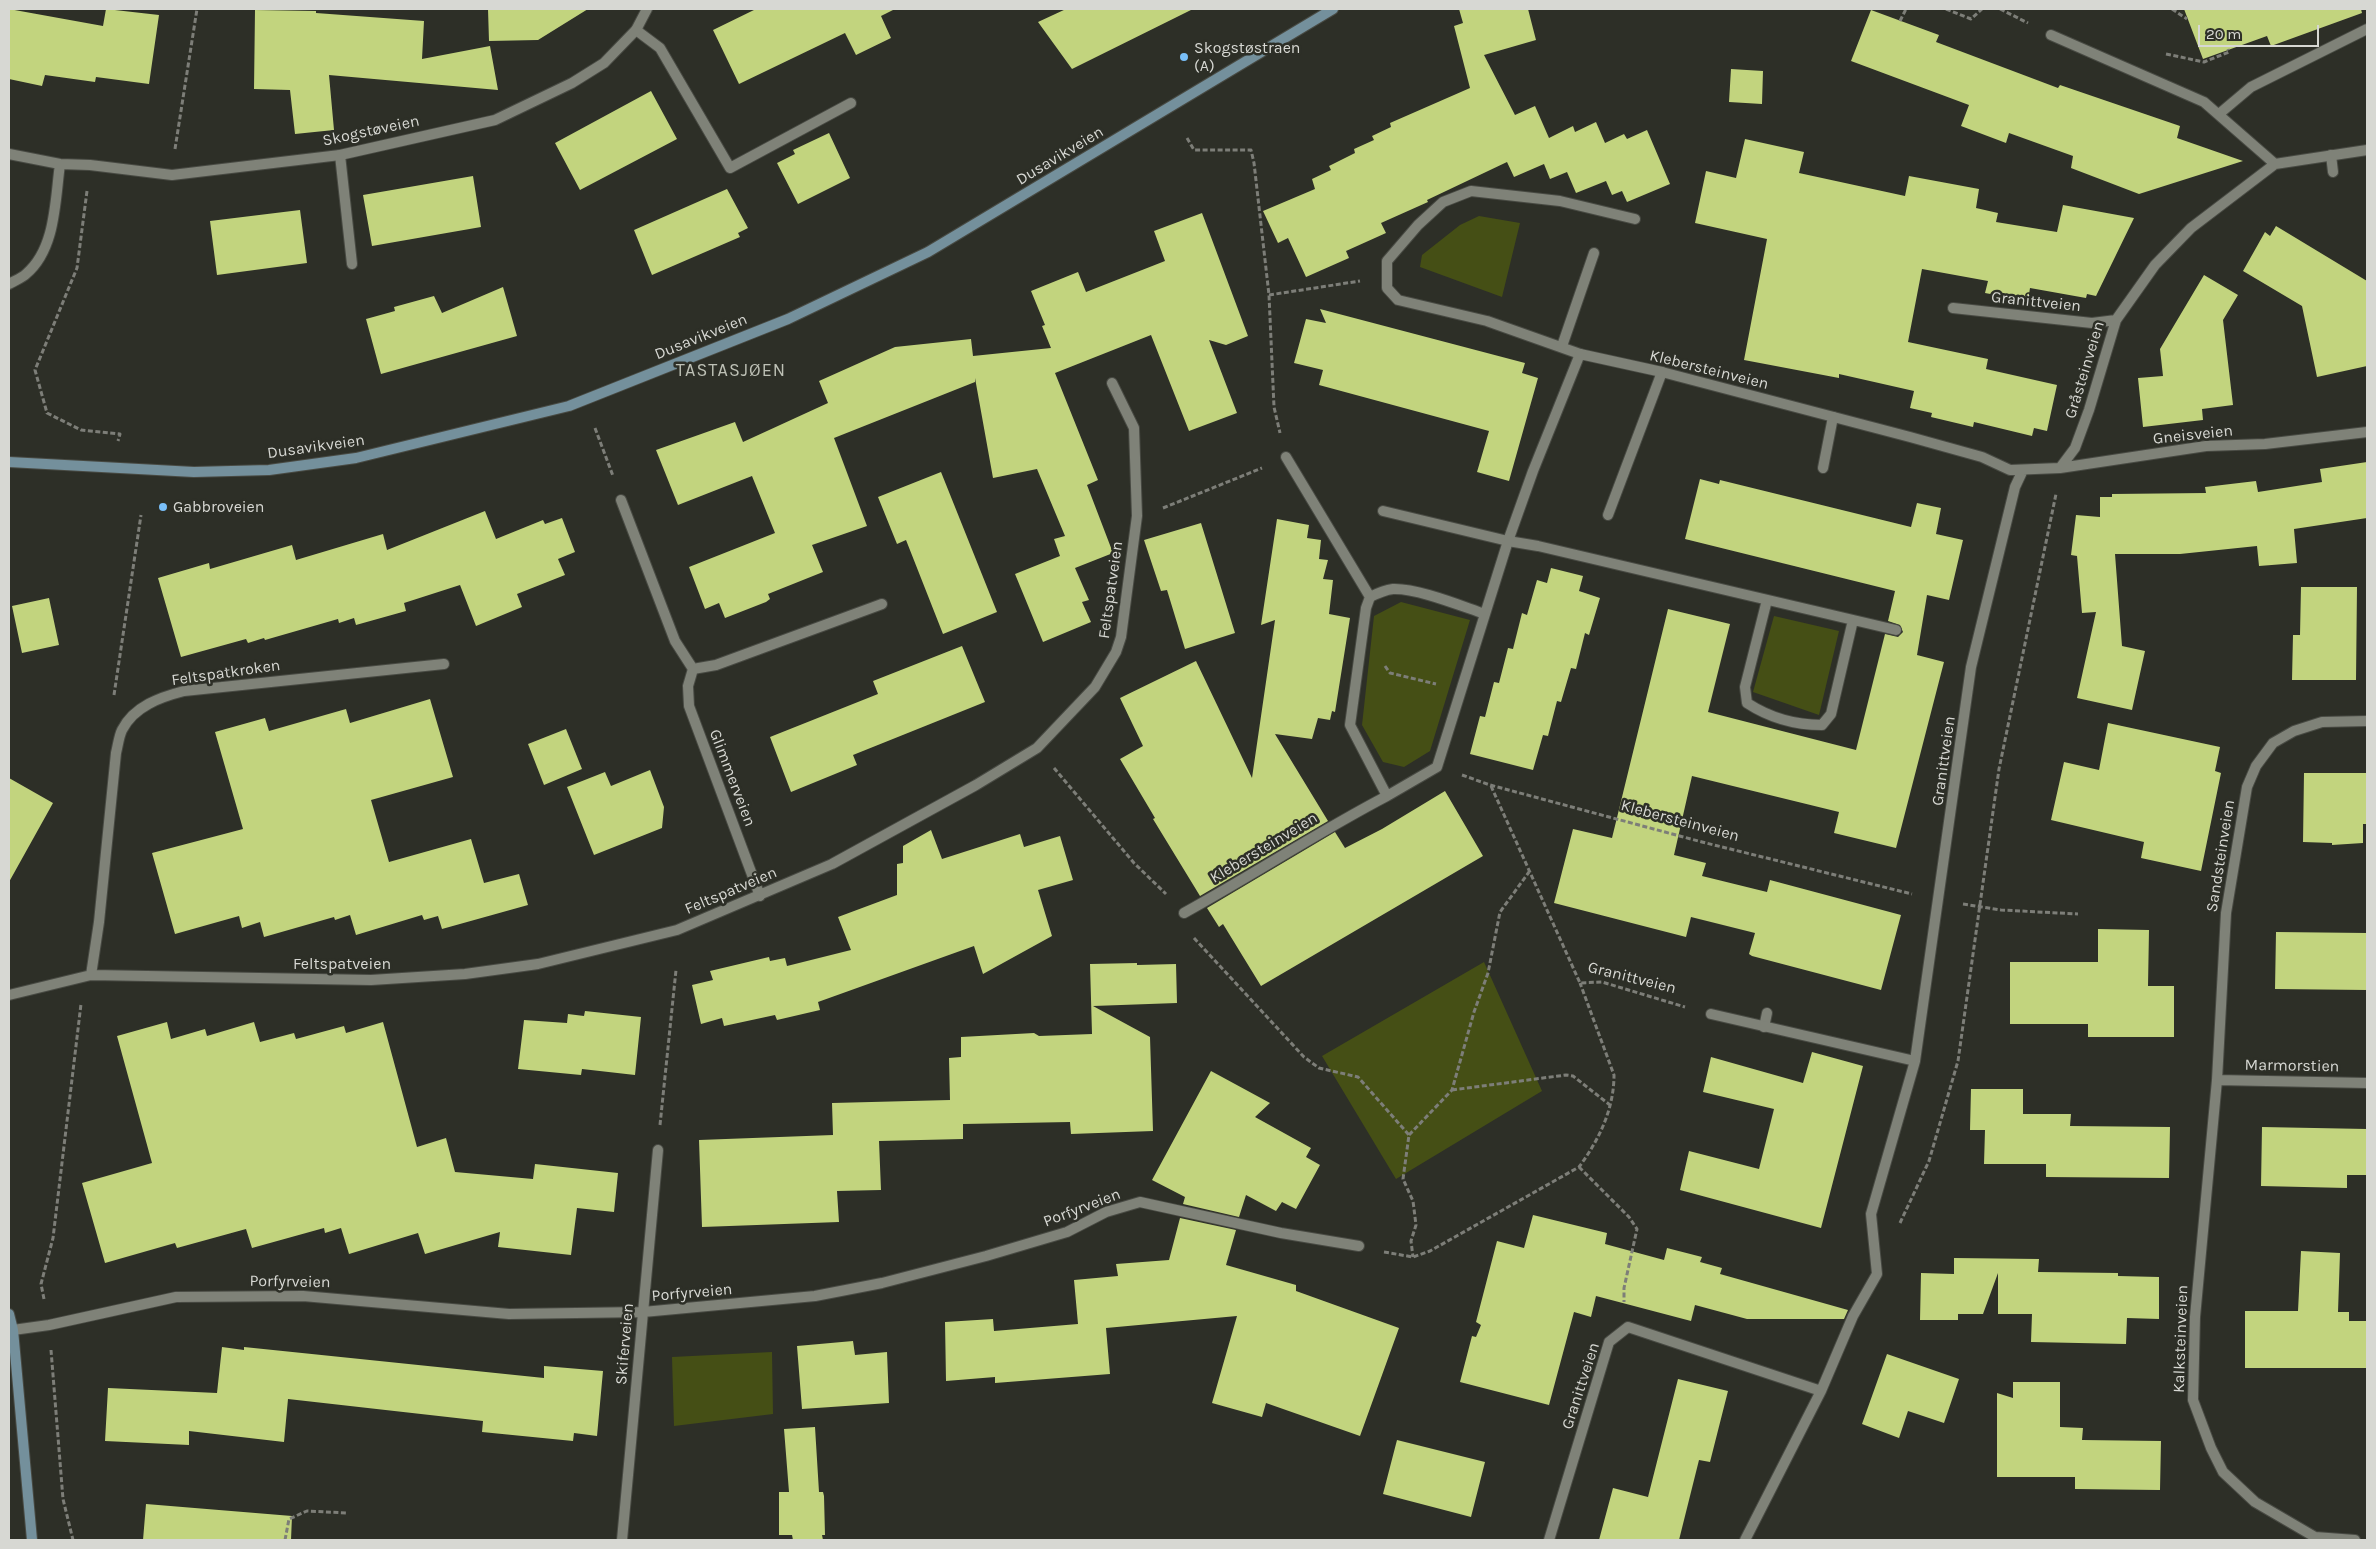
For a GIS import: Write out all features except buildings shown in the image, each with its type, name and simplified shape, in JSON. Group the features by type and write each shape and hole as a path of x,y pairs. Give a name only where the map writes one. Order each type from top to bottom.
{"main road":[{"name":"Dusavikveien","path":"9,462 194,472 269,470 356,458 569,406 788,319 928,252 1333,9"},
{"path":"9,1314 13,1330 32,1540"}],"street":[{"name":"Skogstøveien","path":"9,154 60,164 90,165 172,175 340,155 495,120 572,83 604,63 636,30 648,9"},
{"path":"2219,114 2251,87 2367,29"},
{"path":"636,30 660,48 730,168 850,103"},
{"path":"2051,36 2204,102 2275,164"},
{"name":"Gråsteinveien","path":"2060,468 2075,448 2089,410 2116,320 2155,265 2192,228 2275,164 2367,150"},
{"path":"340,155 352,264"},
{"path":"2331,156 2333,172"},
{"path":"9,284 26,275 41,256 50,236 60,164"},
{"path":"1385,276 1387,261 1418,225 1443,202 1471,191 1560,201 1635,219"},
{"path":"1562,346 1594,253"},
{"name":"Klebersteinveien","path":"1385,276 1387,288 1398,300 1487,321 1562,346 1580,354 1662,372 1982,457 2010,470 2023,470"},
{"name":"Granittveien","path":"1953,308 2092,323 2116,320"},
{"path":"1438,767 1508,542 1533,471 1580,354"},
{"path":"1608,515 1662,372"},
{"name":"Feltspatveien","path":"9,996 91,975 371,980 465,974 538,964 677,930 832,864 894,831 1037,748 1095,687 1116,652 1121,637 1137,516 1134,428 1112,383"},
{"path":"1823,468 1833,417"},
{"name":"Gneisveien","path":"2023,470 2060,468 2206,446 2265,444 2367,432"},
{"path":"1286,457 1370,597"},
{"name":"Granittveien","path":"1744,1540 1821,1391 1853,1316 1877,1274 1871,1214 1915,1061 1940,900 1971,667 1998,566 2015,487 2023,470"},
{"path":"621,500 631,531 675,641 693,670 716,665 882,604"},
{"path":"1383,510 1508,542 1538,546 1896,630"},
{"path":"1370,597 1394,589 1431,597 1485,614"},
{"path":"1370,597 1366,608 1350,725 1387,796"},
{"path":"1767,600 1744,687 1747,703 1763,714 1802,725 1822,725 1831,714 1853,620"},
{"name":"Feltspatkroken","path":"122,729 152,701 184,691 444,664"},
{"name":"Glimmerveien","path":"693,670 688,686 689,706 760,896"},
{"name":"Sandsteinveien","path":"2217,1080 2226,913 2247,787 2256,766 2273,743 2294,731 2322,722 2367,721"},
{"path":"91,975 99,922 116,753 122,729"},
{"name":"Klebersteinveien","path":"1184,913 1338,822 1438,767"},
{"path":"1764,1027 1767,1013"},
{"path":"1711,1014 1915,1061"},
{"name":"Marmorstien","path":"2217,1080 2367,1083"},
{"name":"Kalksteinveien","path":"2217,1080 2195,1317 2193,1400 2223,1472 2256,1502 2315,1536 2356,1540"},
{"name":"Skiferveien","path":"622,1540 658,1150"},
{"name":"Porfyrveien","path":"13,1330 49,1325 176,1297 303,1296 509,1314 643,1312 815,1296 882,1283 1067,1232 1106,1212 1140,1202 1281,1233 1359,1246"},
{"path":"1628,1327 1821,1391"},
{"name":"Granittveien","path":"1549,1540 1609,1342 1628,1327"}],"path":[{"path":"172,175 196,9"},
{"path":"1900,21 1906,9"},
{"path":"1946,9 1971,19 1982,9"},
{"path":"2172,9 2187,19"},
{"path":"2126,68 2142,49 2204,62 2229,52 2228,49"},
{"path":"1137,516 1207,491 1286,457 1274,407 1270,295 1251,150 1194,150 1187,138"},
{"path":"90,165 77,268 35,370 47,413 82,430 120,434 117,444"},
{"path":"1270,295 1385,276"},
{"path":"595,428 621,500"},
{"path":"1897,1230 1929,1161 1958,1061 1999,769 2054,508 2060,468"},
{"path":"122,729 113,700 141,515"},
{"path":"1359,654 1379,659 1390,673 1461,689"},
{"path":"1037,748 1134,863 1184,913 1188,932 1304,1057 1319,1068 1358,1077 1409,1135"},
{"name":"Klebersteinveien","path":"1438,767 1490,785 1702,842 1918,896"},
{"name":"Granittveien","path":"1490,785 1580,983 1602,982 1711,1014"},
{"path":"1413,1258 1411,1241 1416,1225 1413,1201 1403,1179 1409,1135 1452,1090 1474,1012 1488,973 1500,912 1529,872"},
{"path":"1962,904 2001,910 2078,914"},
{"path":"658,1150 676,970"},
{"path":"73,1540 63,1499 49,1325 41,1284 53,1238 80,1008 91,975"},
{"path":"1359,1246 1413,1258 1450,1241 1579,1167 1600,1135 1614,1090 1614,1075 1580,983"},
{"path":"1452,1090 1566,1075 1573,1076 1610,1105"},
{"path":"1579,1167 1629,1217 1637,1229 1624,1288 1628,1327"},
{"path":"286,1540 289,1519 307,1511 347,1513"}],"green space":[{"path":"1479,216 1520,223 1502,297 1420,267 1422,255 1460,225"},
{"path":"1401,602 1470,620 1430,751 1404,767 1383,762 1362,725 1374,616"},
{"path":"1774,616 1839,631 1819,715 1753,692"},
{"path":"1484,962 1542,1091 1396,1179 1322,1056"},
{"path":"772,1352 773,1414 674,1426 672,1357"}],"place":[{"name":"Skogstøstraen (A)","path":"1184,57"},
{"name":"Gabbroveien","path":"163,507"}],"district":[{"name":"TASTASJØEN","path":"731,371"}]}
